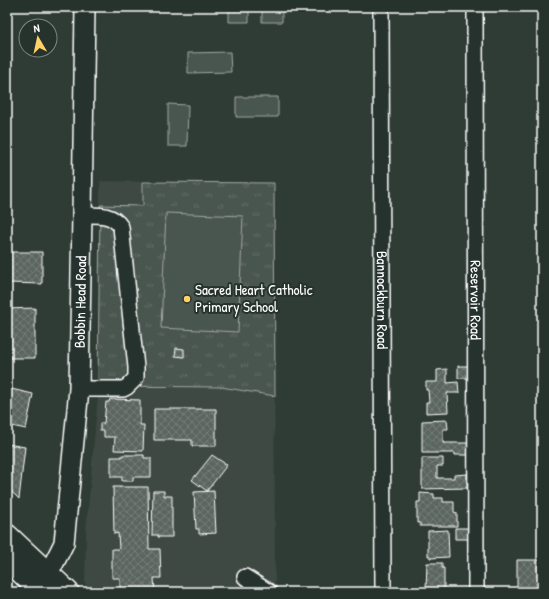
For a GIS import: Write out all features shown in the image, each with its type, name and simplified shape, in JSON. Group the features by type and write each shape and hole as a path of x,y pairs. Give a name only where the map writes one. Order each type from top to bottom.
{"highway":[{"path":"7,535 40,583"},
{"path":"7,559 40,583 68,592"}],"main road":[{"name":"Bobbin Head Road","path":"40,583 57,558 64,543 79,389 85,7"}],"street":[{"name":"Bannockburn Road","path":"381,7 383,592"},
{"name":"Reservoir Road","path":"475,7 476,592"},
{"path":"79,389 123,389 136,378 121,227 118,221 106,216 82,215"},
{"path":"245,577 269,592"}],"shaded area":[{"name":"Sacred Heart Catholic Primary School","path":"100,181 274,183 275,592 95,592 85,584 86,531 98,394"}],"green space":[{"path":"229,7 249,7 249,22 229,22"},
{"path":"262,7 282,7 282,22 262,22"},
{"path":"230,52 231,72 188,73 188,53"},
{"path":"236,97 278,97 278,117 236,117"},
{"path":"168,104 188,105 187,146 168,146"},
{"path":"143,182 274,183 275,396 221,387 98,386 100,205 143,206"},
{"path":"166,213 243,216 238,332 161,328"}],"building":[{"path":"7,252 42,252 42,284 7,283"},
{"path":"35,308 35,358 7,358 7,309"},
{"path":"176,348 184,349 184,357 175,356"},
{"path":"458,366 469,366 469,378 458,378"},
{"path":"447,369 447,383 458,382 459,393 447,393 448,412 426,413 426,402 429,402 426,382 437,382 437,370"},
{"path":"7,388 33,394 26,429 7,425"},
{"path":"110,399 140,400 140,425 144,425 143,451 114,450 115,437 104,437 104,431 100,431 100,423 104,423 106,402 109,402"},
{"path":"154,409 216,409 216,446 192,446 192,440 154,440"},
{"path":"447,420 448,429 443,429 443,443 469,443 469,455 455,455 455,453 422,453 422,421"},
{"path":"7,444 25,447 19,499 7,487"},
{"path":"122,455 144,455 144,458 151,458 151,477 133,477 133,481 122,481 122,477 111,477 111,457 122,457"},
{"path":"212,455 227,465 207,491 192,480"},
{"path":"422,458 443,458 443,466 437,466 437,478 454,478 454,475 467,474 467,488 422,489"},
{"path":"113,487 148,487 149,549 160,549 161,578 154,578 155,592 120,592 120,578 112,578 112,549 119,549 118,533 114,534"},
{"path":"153,491 164,491 164,496 172,496 172,537 158,537 158,535 152,535"},
{"path":"214,491 216,533 199,534 199,529 196,529 194,492"},
{"path":"420,493 434,494 434,498 443,498 443,502 454,502 454,512 457,513 457,526 420,526 420,523 417,523 417,502 420,502"},
{"path":"455,528 469,528 469,539 455,539"},
{"path":"448,530 449,557 430,558 430,556 428,556 428,531"},
{"path":"517,560 542,560 542,592 517,592"},
{"path":"427,563 442,563 442,568 444,568 444,592 429,592 429,589 426,589"}],"place":[{"name":"Sacred Heart Catholic Primary School","path":"187,299"}]}
